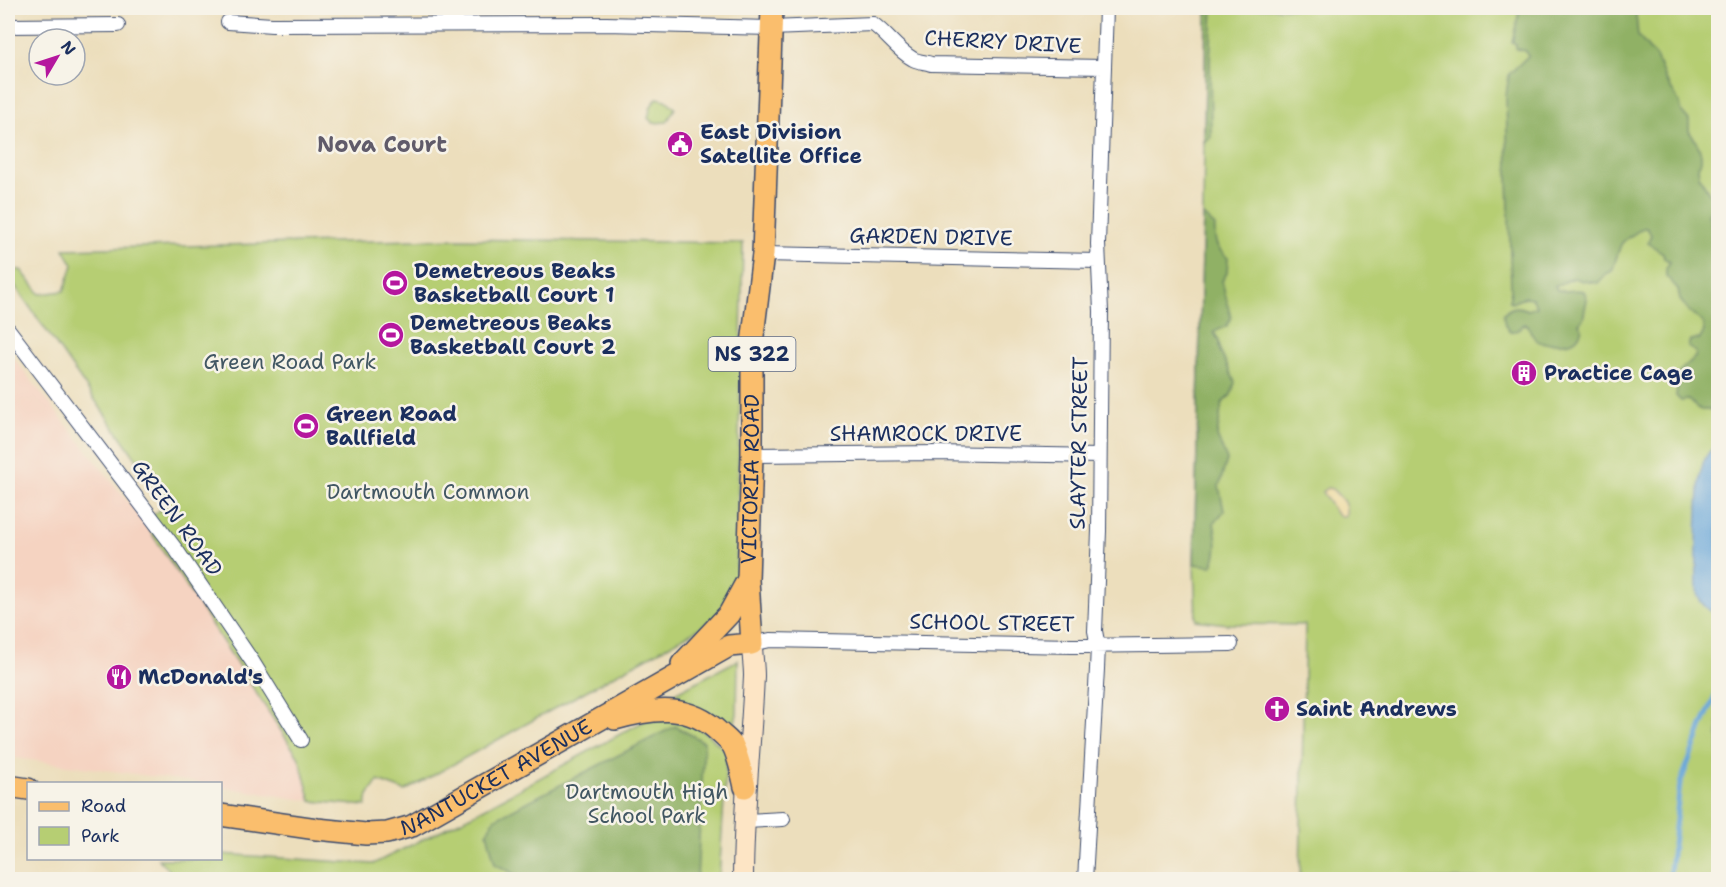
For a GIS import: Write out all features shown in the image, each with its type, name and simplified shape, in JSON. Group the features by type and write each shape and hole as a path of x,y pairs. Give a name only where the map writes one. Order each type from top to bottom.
{"main road":[{"name":"VICTORIA ROAD","path":"743,879 745,787 754,673 748,580 752,455 752,344 763,254 772,18"},
{"path":"665,681 729,614 748,580"},
{"name":"NANTUCKET AVENUE","path":"222,815 317,829 387,833 412,826 729,646 753,644"},
{"path":"591,725 640,712 678,711 697,715 713,726 733,746 745,787"},
{"path":"8,786 27,789"}],"street":[{"name":"SLAYTER STREET","path":"1085,879 1098,646 1095,631 1099,531 1101,311 1098,261 1106,8"},
{"name":"CHERRY DRIVE","path":"228,22 272,26 606,24 772,18 873,24 913,59 931,64 1103,67"},
{"path":"8,26 118,25"},
{"name":"GARDEN DRIVE","path":"763,254 1098,261"},
{"name":"GREEN ROAD","path":"8,329 177,551 252,661 301,740"},
{"name":"SHAMROCK DRIVE","path":"752,455 937,453 1099,456"},
{"name":"SCHOOL STREET","path":"753,644 771,640 1098,646 1230,644"},
{"path":"746,821 783,819"}],"shaded area":[{"path":"8,351 144,522 299,758 311,801 222,787 222,782 195,782 8,757"}],"green space":[{"path":"1206,8 1718,8 1718,879 1300,879 1305,625 1228,624 1196,620 1194,564"},
{"path":"1206,8 1213,8 1210,60 1211,137 1204,142"},
{"path":"1520,8 1632,9 1636,15 1638,36 1656,57 1666,81 1680,103 1682,112 1689,120 1689,131 1701,154 1698,167 1699,176 1714,201 1708,214 1718,237 1718,410 1701,410 1688,400 1681,401 1676,396 1679,372 1695,357 1696,352 1688,347 1690,340 1700,339 1704,331 1703,323 1680,300 1678,289 1666,276 1666,268 1670,262 1664,258 1663,253 1648,243 1651,235 1647,228 1643,228 1622,243 1612,271 1598,283 1574,278 1555,286 1557,290 1584,291 1587,299 1583,319 1579,323 1582,328 1575,340 1543,343 1534,338 1528,325 1524,324 1518,330 1509,331 1505,325 1503,315 1511,308 1521,307 1528,310 1537,307 1532,298 1525,297 1512,303 1509,301 1511,291 1506,96 1509,74 1528,56 1526,51 1516,49 1516,44 1512,42"},
{"path":"657,98 666,100 675,108 667,122 653,123 648,118 651,106"},
{"path":"1203,215 1215,226 1217,244 1228,258 1227,273 1222,281 1231,318 1227,326 1214,332 1219,341 1220,351 1235,382 1231,395 1222,403 1217,436 1227,460 1219,486 1224,511 1214,523 1217,545 1212,566 1194,564"},
{"name":"Dartmouth Common","path":"456,239 743,243 736,590 717,615 700,628 405,791 378,781 368,795 366,806 311,801 299,758 144,522 168,504 8,276 8,270 21,270 40,294 64,291 73,265 64,249"},
{"path":"738,660 737,714 732,733 715,716 665,698"},
{"name":"Dartmouth High School Park","path":"646,720 691,724 727,752 719,879 179,880 159,860 222,860 222,854 373,864 470,816"},
{"path":"675,726 704,742 697,879 536,879 531,876 518,876 495,864 487,832 494,819"}],"sand":[{"path":"1327,488 1332,489 1343,501 1346,508 1345,516 1338,516 1322,492"}],"water":[{"path":"1718,445 1718,616 1698,597 1697,576 1701,471 1707,455"}],"waterway":[{"path":"1669,880 1680,784 1718,690"}],"place":[{"name":"East Division Satellite Office","path":"680,144"},
{"name":"Demetreous Beaks Basketball Court 1","path":"395,283"},
{"name":"Demetreous Beaks Basketball Court 2","path":"391,335"},
{"name":"Practice Cage","path":"1524,373"},
{"name":"Green Road Ballfield","path":"306,426"},
{"name":"McDonald's","path":"119,677"},
{"name":"Saint Andrews","path":"1277,709"}],"district":[{"name":"Nova Court","path":"382,144"}],"park label":[{"name":"Green Road Park","path":"290,362"}]}
